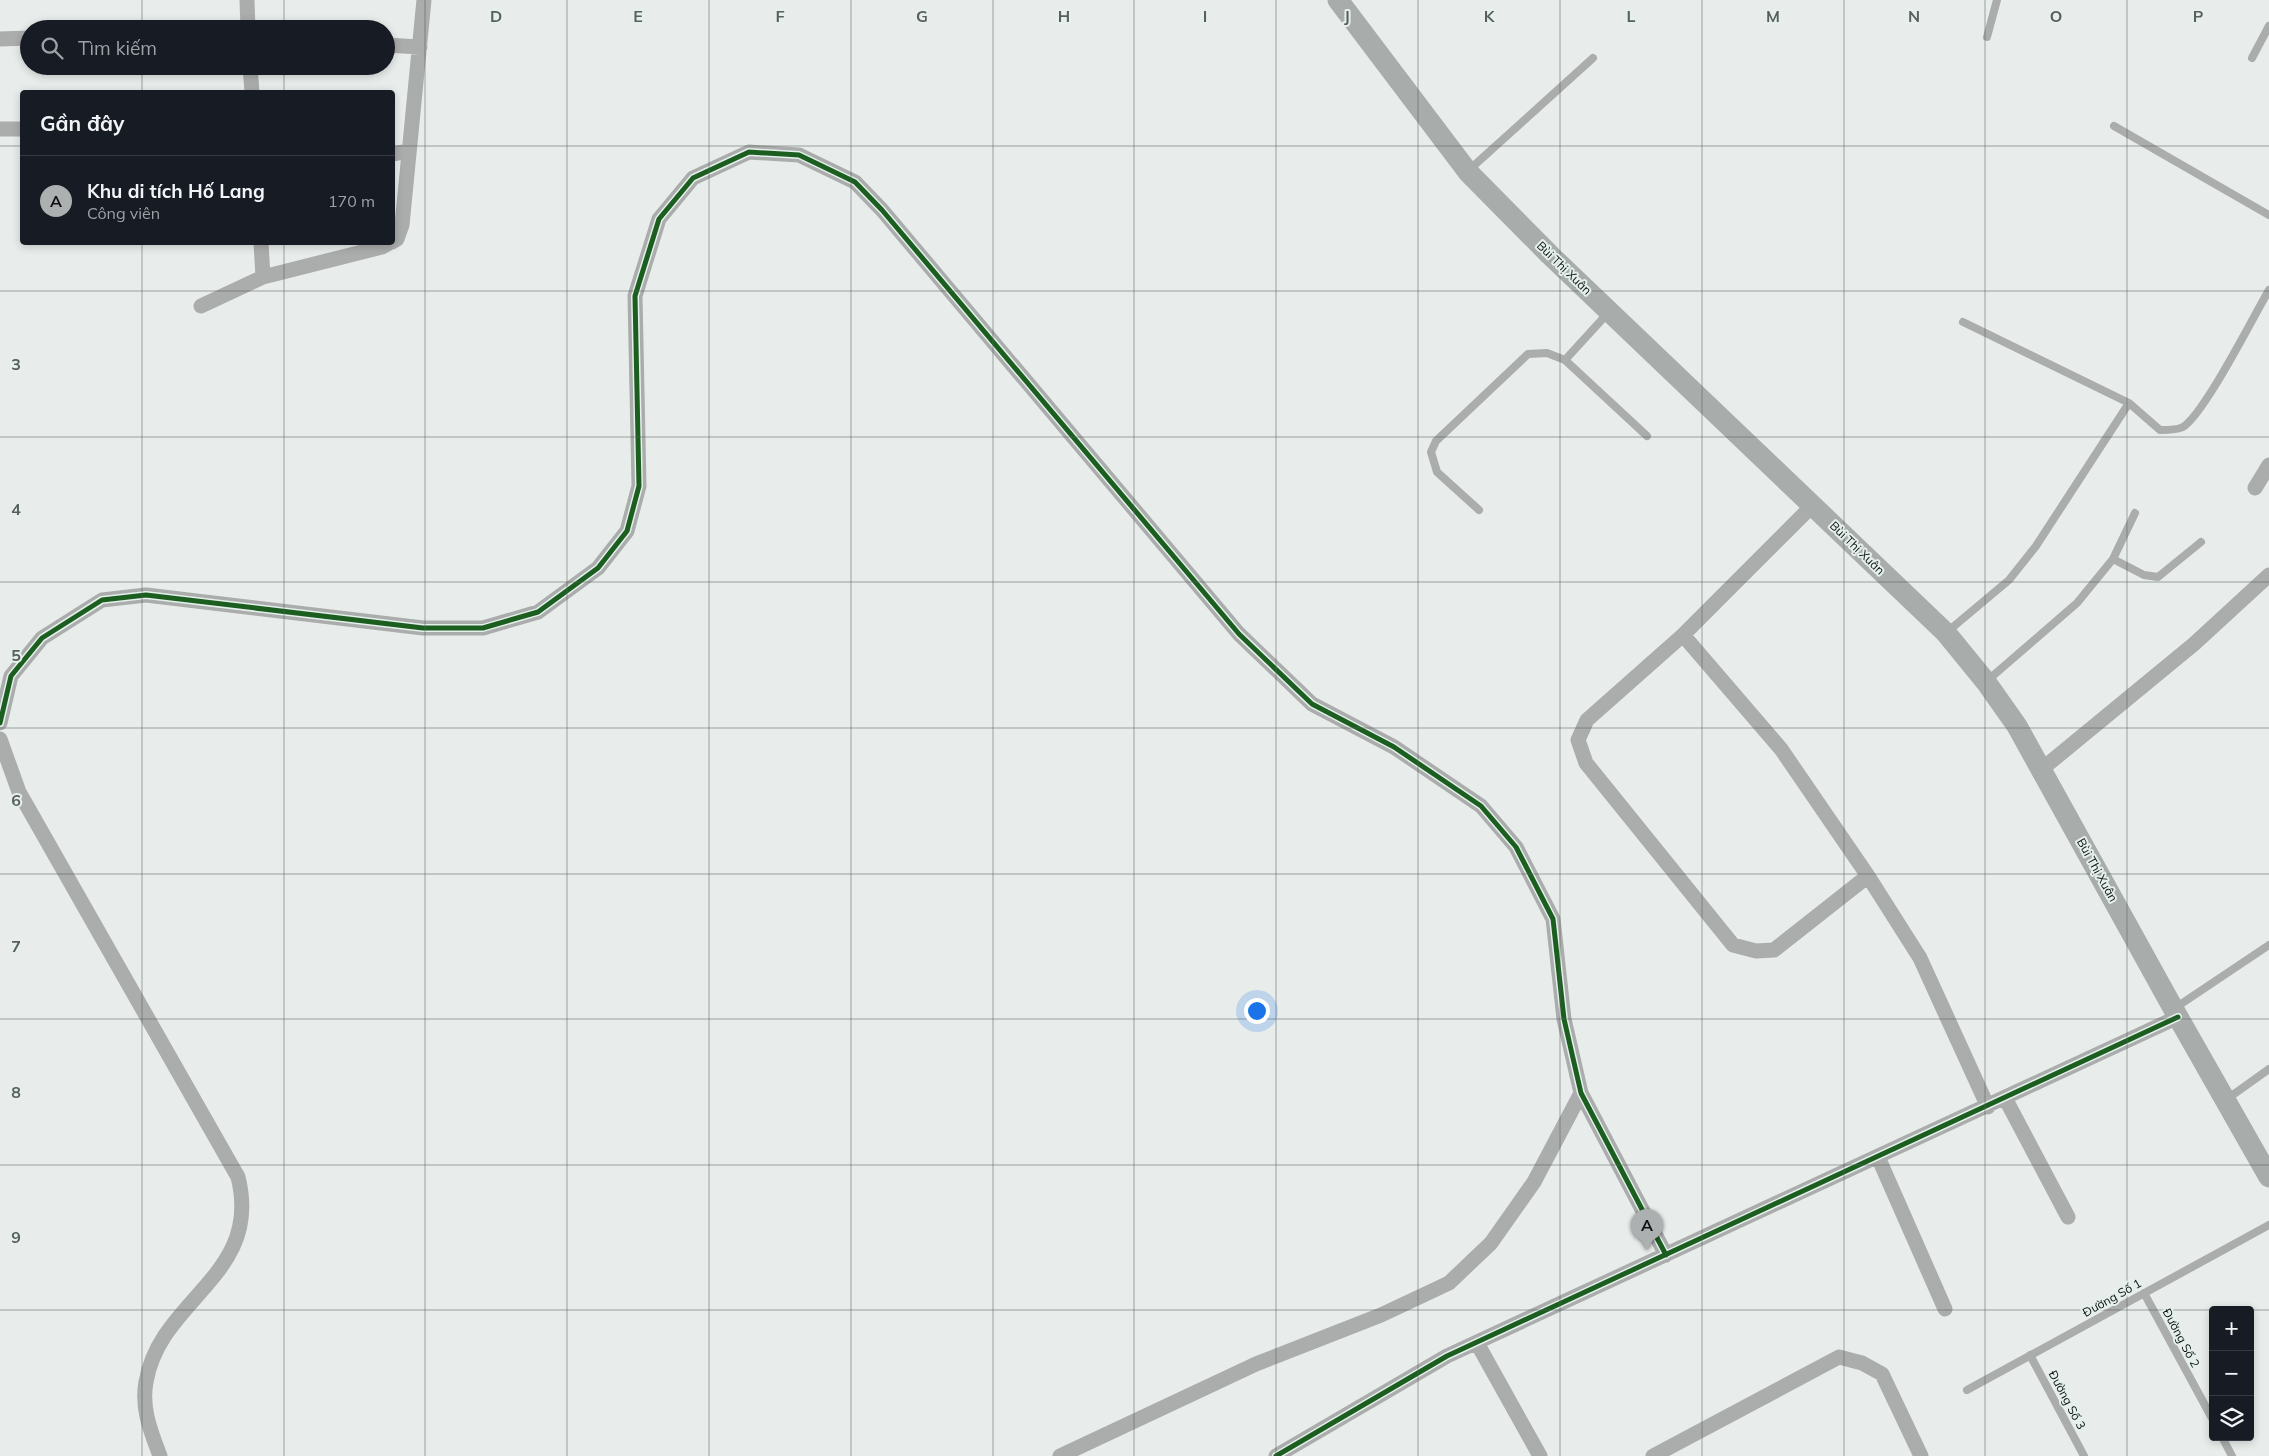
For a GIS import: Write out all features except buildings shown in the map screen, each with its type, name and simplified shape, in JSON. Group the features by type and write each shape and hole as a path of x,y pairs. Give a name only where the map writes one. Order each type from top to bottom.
{"main road":[{"name":"Bùi Thị Xuân","path":"1338,0 1468,172 1609,312 1946,633 1986,682 2017,726 2042,769 2175,1013 2269,1177"}],"street":[{"path":"246,0 247,20"},
{"path":"395,240 402,225 424,0"},
{"path":"0,39 20,38"},
{"path":"395,46 420,47"},
{"path":"251,75 252,90"},
{"path":"0,129 20,129"},
{"path":"395,153 409,151"},
{"path":"0,722 11,676 42,638 102,600 146,595 423,628 483,628 538,612 598,568 627,531 639,486 635,296 659,218 693,178 749,152 799,155 855,182 882,210 1239,634 1312,704 1394,747 1481,806 1516,847 1553,919 1564,1019 1582,1093 1666,1256"},
{"path":"261,245 263,277"},
{"path":"201,306 263,277 386,245"},
{"path":"2255,488 2269,465"},
{"path":"1812,506 1683,635 1587,720 1578,740 1586,763 1733,945 1756,951 1774,950 1868,876"},
{"path":"2042,769 2194,644 2269,576"},
{"path":"1683,635 1781,749 1868,876 1920,958 1988,1106"},
{"path":"0,739 19,792 238,1177 242,1195 243,1216 240,1232 231,1253 162,1340 157,1348 146,1381 145,1405 149,1428 160,1456"},
{"path":"1284,1454 1447,1356 2005,1098 2175,1013"},
{"path":"1060,1456 1256,1364 1381,1315 1450,1282 1492,1243 1534,1182 1582,1093"},
{"path":"2005,1098 2068,1217"},
{"path":"1878,1157 1945,1309"},
{"path":"1476,1343 1540,1456"},
{"path":"1653,1456 1839,1357 1862,1363 1882,1374 1921,1456"}],"lane":[{"path":"1987,37 1997,0"},
{"path":"2252,58 2269,26"},
{"path":"1468,172 1593,58"},
{"path":"2114,126 2269,215"},
{"path":"1963,322 2130,403 2160,430 2182,427 2201,408 2269,290"},
{"path":"1564,360 1609,312"},
{"path":"1479,510 1437,472 1431,452 1436,441 1528,354 1547,353 1564,360 1646,436"},
{"path":"1946,633 2009,580 2036,546 2130,403"},
{"path":"1986,682 2078,603 2114,559 2135,513"},
{"path":"2114,559 2144,575 2158,577 2201,542"},
{"path":"2175,1013 2269,944"},
{"path":"2225,1100 2269,1069"},
{"name":"Đường Số 1","path":"1967,1390 2269,1225"},
{"name":"Đường Số 2","path":"2144,1293 2209,1413"},
{"name":"Đường Số 3","path":"2030,1356 2084,1456"},
{"path":"2224,1441 2232,1456"}],"cycle path":[{"path":"0,723 11,676 42,638 102,600 146,595 423,628 483,628 538,612 598,568 627,531 639,486 635,296 659,219 693,178 749,152 799,155 855,182 882,210 1239,634 1312,704 1394,747 1481,806 1516,847 1553,919 1564,1019 1581,1093 1666,1255"},
{"path":"1276,1456 1447,1356 2178,1017"}],"place":[{"name":"Khu di tích Hố Lang","path":"1647,1250"}]}
